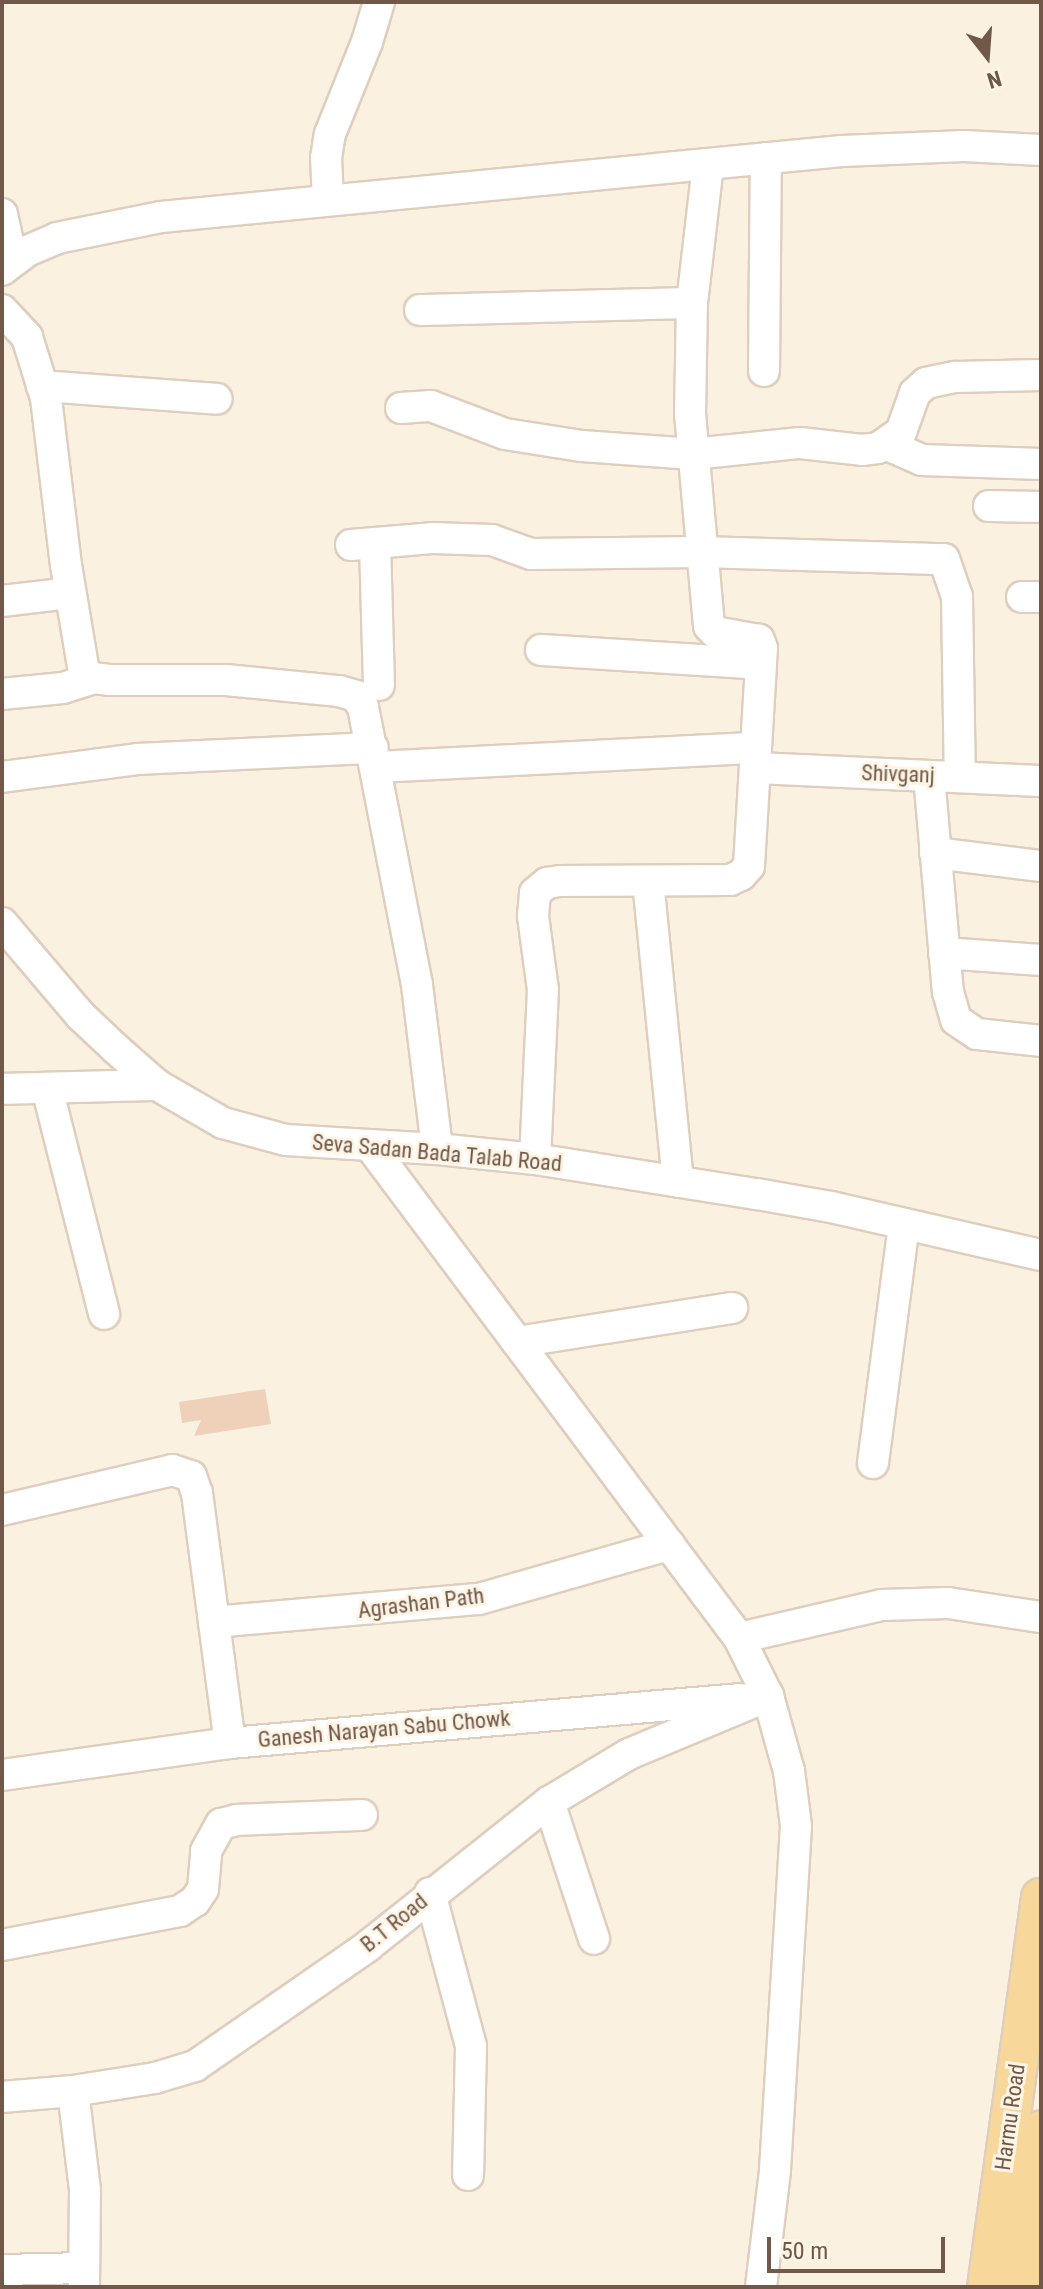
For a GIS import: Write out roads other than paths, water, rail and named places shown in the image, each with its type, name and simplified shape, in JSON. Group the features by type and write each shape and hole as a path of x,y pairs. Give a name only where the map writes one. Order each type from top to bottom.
{"main road":[{"name":"Harmu Road","path":"987,2287 1041,1898"},
{"name":"Harmu Road","path":"1029,2271 1041,2130"}],"street":[{"path":"328,200 326,158 330,134 367,42 379,2"},
{"path":"2,214 7,265 57,238 103,227 328,200 766,158 964,146 1041,150"},
{"path":"764,371 766,158"},
{"path":"535,1159 543,990 533,916 535,893 547,883 560,881 712,882 741,875 749,866 761,664 759,640 715,632 709,626 693,454 692,303 708,164"},
{"path":"420,310 692,303"},
{"path":"2,310 27,337 42,386 79,657 84,673 93,678"},
{"path":"401,408 431,406 488,429 541,442 693,454 800,443 862,450 885,444 901,432 915,393 926,383 955,377 1041,375"},
{"path":"42,386 217,399"},
{"path":"885,444 922,460 1041,464"},
{"path":"989,506 1041,507"},
{"path":"379,685 363,544 432,538 477,539 507,543 531,554 701,552 944,559 957,596 960,777"},
{"path":"2,601 70,593"},
{"path":"541,650 761,664"},
{"path":"2,694 63,688 93,678 226,680 339,691 356,696 363,707 375,757 417,985 437,1149"},
{"name":"Shivganj","path":"2,777 137,759 755,758 929,776 1041,781"},
{"path":"929,776 948,992 956,1020 965,1029 993,1037 1041,1041"},
{"path":"935,853 1041,866"},
{"path":"648,881 678,1182"},
{"name":"Seva Sadan Bada Talab Road","path":"2,923 81,1016 157,1085 223,1123 286,1140 437,1149 535,1159 678,1182 831,1207 1041,1255"},
{"path":"944,953 1041,960"},
{"path":"2,1089 157,1085"},
{"path":"47,1088 104,1314"},
{"path":"371,1147 739,1638 768,1696 789,1771 796,1826 775,2171 761,2287"},
{"path":"873,1463 904,1225"},
{"path":"517,1342 732,1308"},
{"path":"2,1510 172,1470 191,1476 197,1493 230,1743"},
{"name":"Agrashan Path","path":"214,1622 479,1599 669,1545"},
{"path":"739,1638 882,1605 948,1603 1041,1617"},
{"name":"Ganesh Narayan Sabu Chowk","path":"2,1775 230,1743 768,1696"},
{"name":"B.T Road","path":"2,2097 73,2091 155,2078 195,2066 368,1946 430,1893 549,1802 629,1754 768,1696"},
{"path":"549,1802 594,1939"},
{"path":"2,1945 180,1911 195,1901 203,1889 206,1851 221,1824 237,1820 362,1815"},
{"path":"430,1893 471,2046 468,2175"},
{"path":"2,2270 84,2277 85,2190 73,2091"}]}
